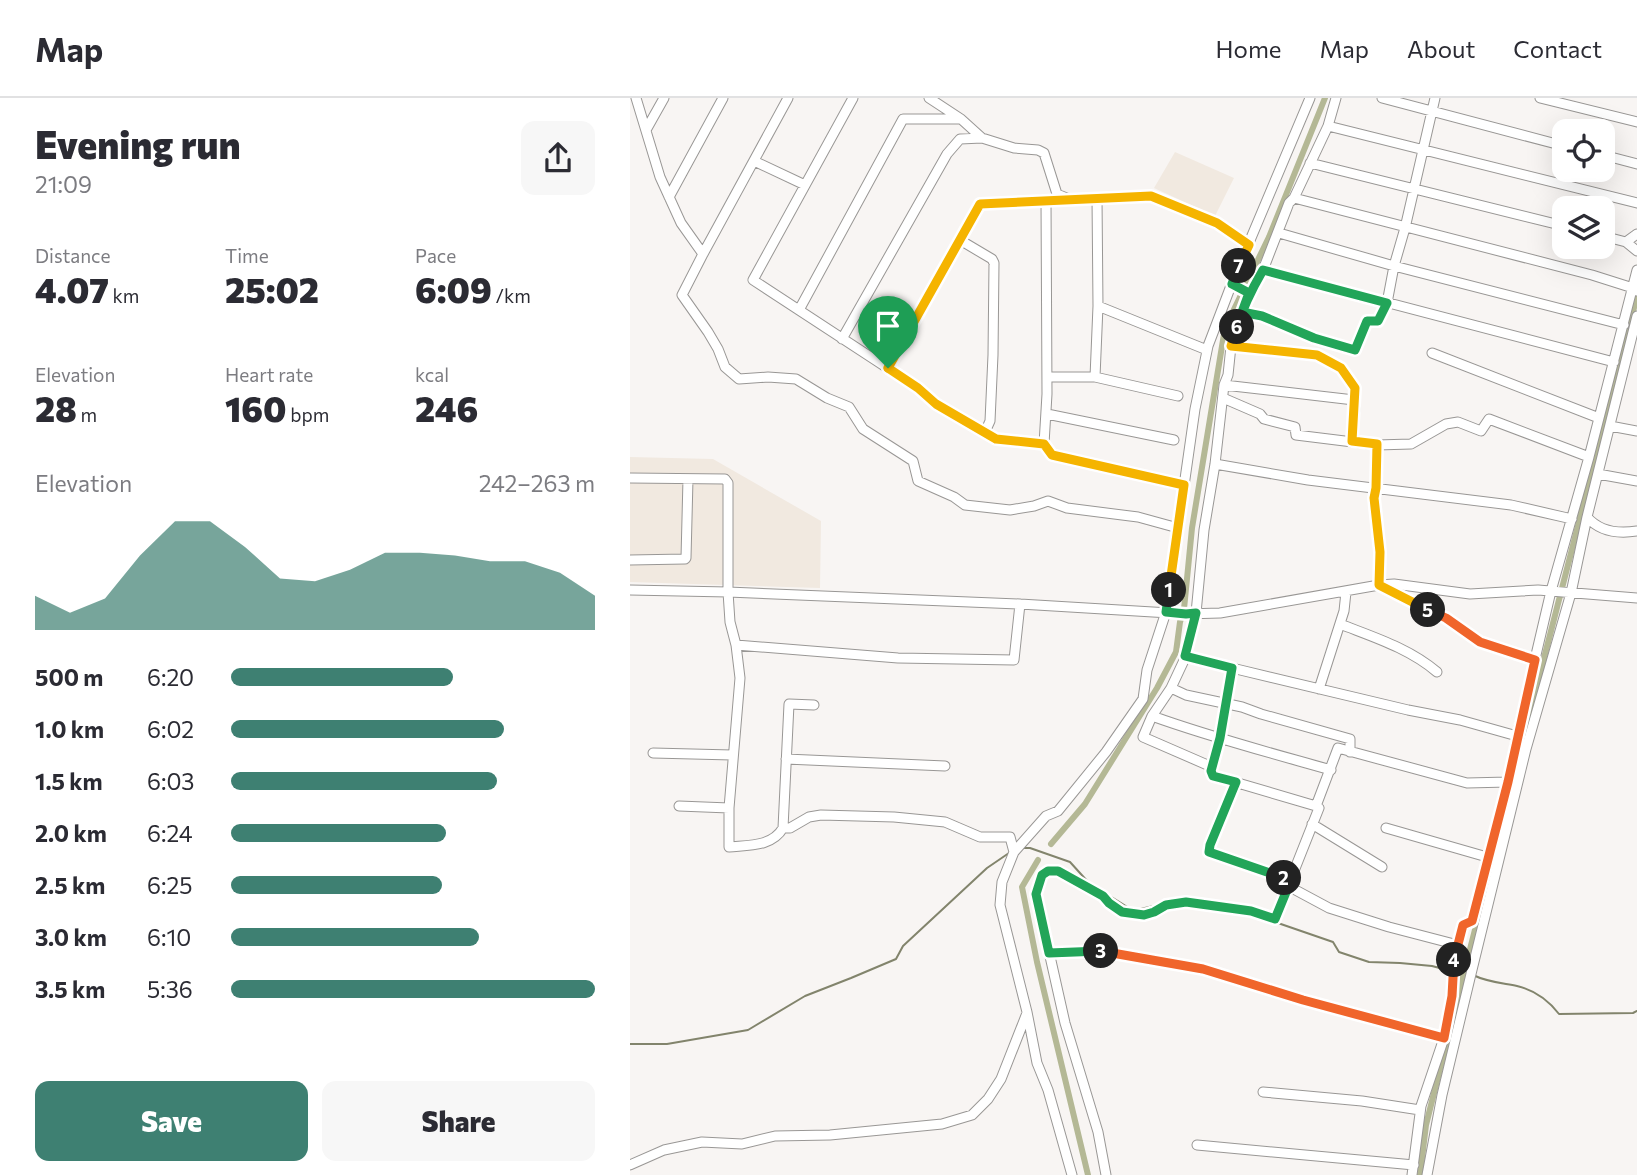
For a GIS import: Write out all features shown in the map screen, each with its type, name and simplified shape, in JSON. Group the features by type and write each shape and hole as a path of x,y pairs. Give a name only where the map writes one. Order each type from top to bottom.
{"street":[{"path":"636,98 660,177 681,223 703,254"},
{"path":"646,130 664,98"},
{"path":"669,197 723,98"},
{"path":"788,98 682,295 718,349 724,367 739,379 796,379 827,398 849,407 863,429 913,461 918,481 954,497 965,505 1010,510 1048,501 1067,508 1138,517 1178,528"},
{"path":"853,98 753,280 918,388 936,404 996,439 1044,444"},
{"path":"929,98 961,119 982,138"},
{"path":"1072,1175 1048,1090 1037,1063 1000,905 1002,882 1014,852 1046,816 1058,811 1106,752 1143,699 1147,670 1170,612 1184,485 1207,351 1232,284 1310,98"},
{"path":"1212,768 1143,737 1152,716 1171,688 1185,656 1231,346 1249,293 1263,270 1289,203 1294,198 1328,126 1336,98"},
{"path":"1382,98 1552,143"},
{"path":"1242,312 1262,316 1314,338 1355,350 1367,321 1378,321 1387,303 1435,98"},
{"path":"1540,98 1637,122"},
{"path":"799,310 903,119 961,119"},
{"path":"1328,126 1637,203"},
{"path":"842,338 947,155 960,139 982,138 1014,148 1044,153 1057,194 1069,199"},
{"path":"1615,158 1637,164"},
{"path":"754,161 805,185"},
{"path":"1310,163 1552,223"},
{"path":"888,368 980,204 1151,196 1217,223 1249,245"},
{"path":"1096,377 1097,198"},
{"path":"1294,198 1592,275 1635,289"},
{"path":"1046,200 1048,377 1044,444 1052,455 1184,485"},
{"path":"1279,233 1394,266 1632,327"},
{"path":"1626,242 1637,234"},
{"path":"1615,239 1626,242 1637,251"},
{"path":"960,240 992,259 994,263 990,421 985,432"},
{"path":"1263,270 1614,362"},
{"path":"1427,1175 1442,1095 1526,749 1610,426 1632,327 1637,270"},
{"path":"1232,284 1249,293"},
{"path":"1098,306 1207,351"},
{"path":"1197,1145 1413,1170 1420,1110 1444,1038 1452,996 1454,957 1463,925 1472,921 1508,782 1552,591 1614,362 1637,316"},
{"path":"1231,346 1317,355 1341,368 1355,388 1352,441"},
{"path":"1432,353 1599,418"},
{"path":"1048,377 1096,377 1178,396"},
{"path":"1224,386 1354,400"},
{"path":"1223,398 1261,414 1264,419 1295,427 1296,435 1377,444 1411,444 1446,424 1458,422 1481,431 1489,419 1589,457"},
{"path":"1046,414 1174,440"},
{"path":"1610,426 1637,431"},
{"path":"1377,444 1374,498 1381,585"},
{"path":"1215,464 1308,480 1511,505 1572,519"},
{"path":"1598,474 1637,481"},
{"path":"630,478 725,479 728,483 728,592 730,622 740,678 732,755 729,848 760,845 778,836 783,828 789,704 814,705"},
{"path":"630,560 686,558 688,479"},
{"path":"1587,517 1594,525 1603,529 1623,533 1637,531"},
{"path":"630,590 1191,613 1220,613 1394,584 1470,594 1552,591 1637,598"},
{"path":"1381,585 1446,618 1480,642 1535,660"},
{"path":"1319,689 1344,611 1346,592"},
{"path":"736,645 898,658 1014,660 1020,604"},
{"path":"1340,624 1422,660 1437,672"},
{"path":"1185,656 1460,720 1517,736"},
{"path":"1106,1175 1098,1132 1065,1023 1036,894 1042,875 1048,871 1058,871 1103,896 1122,912 1144,915 1166,905 1186,902 1251,911 1275,919 1319,808 1213,776 1211,771 1220,738 1232,668"},
{"path":"1171,688 1186,695 1242,707 1350,739 1350,752"},
{"path":"1152,716 1200,733 1331,770"},
{"path":"1316,806 1338,748 1467,783 1508,782"},
{"path":"653,753 732,755"},
{"path":"786,759 946,766"},
{"path":"1236,782 1209,852 1289,883 1329,908 1458,945"},
{"path":"679,806 729,808"},
{"path":"783,828 790,828 809,817 821,815 946,822 981,837 1010,837 1014,852"},
{"path":"1312,824 1382,867"},
{"path":"1386,828 1488,857"},
{"path":"1049,953 1106,951 1203,969 1303,1000 1444,1038"},
{"path":"630,1165 664,1150 702,1142 743,1144 775,1136 830,1135 942,1124 972,1115 988,1099 1001,1079 1027,1012"},
{"path":"1263,1092 1362,1101 1420,1110"}],"shaded area":[{"path":"1175,152 1234,178 1215,216 1154,188"},
{"path":"630,457 713,459 821,521 820,588 630,582"}],"waterway":[{"path":"1051,844 1085,804 1157,688 1176,652 1184,609 1192,528 1225,328 1269,237 1325,98"},
{"path":"1513,779 1637,296"},
{"path":"1452,1020 1508,800"},
{"path":"1024,848 1070,862 1089,883 1129,908"},
{"path":"630,1044 667,1044 748,1030 805,996 896,959 903,946 987,868 1009,853"},
{"path":"1038,860 1022,887 1037,962 1088,1175"},
{"path":"1136,910 1158,905"},
{"path":"1275,922 1333,942 1339,952 1369,962 1432,966 1451,971"},
{"path":"1456,972 1468,975"},
{"path":"1473,975 1529,990 1546,1000 1559,1014 1637,1011"},
{"path":"1420,1175 1426,1125 1447,1041"}],"route":[{"path":"888,368 936,404 996,439 1044,444 1052,455 1184,485 1166,612 1196,613 1185,656 1232,668 1220,738 1211,771 1213,776 1236,782 1209,852 1291,880 1275,919 1251,911 1186,902 1166,905 1144,915 1122,912 1103,896 1058,871 1048,871 1042,875 1036,894 1049,953 1106,951 1203,969 1303,1000 1444,1038 1452,996 1454,957 1463,925 1472,921 1508,782 1535,660 1480,642 1446,618 1379,585 1380,552 1374,498 1377,444 1352,441 1355,388 1341,368 1317,355 1231,346 1242,312 1249,293 1263,270 1387,303 1378,321 1367,321 1355,350 1314,338 1262,316 1242,312 1249,293 1232,284 1249,245 1217,223 1151,196 980,204 888,368"}]}
